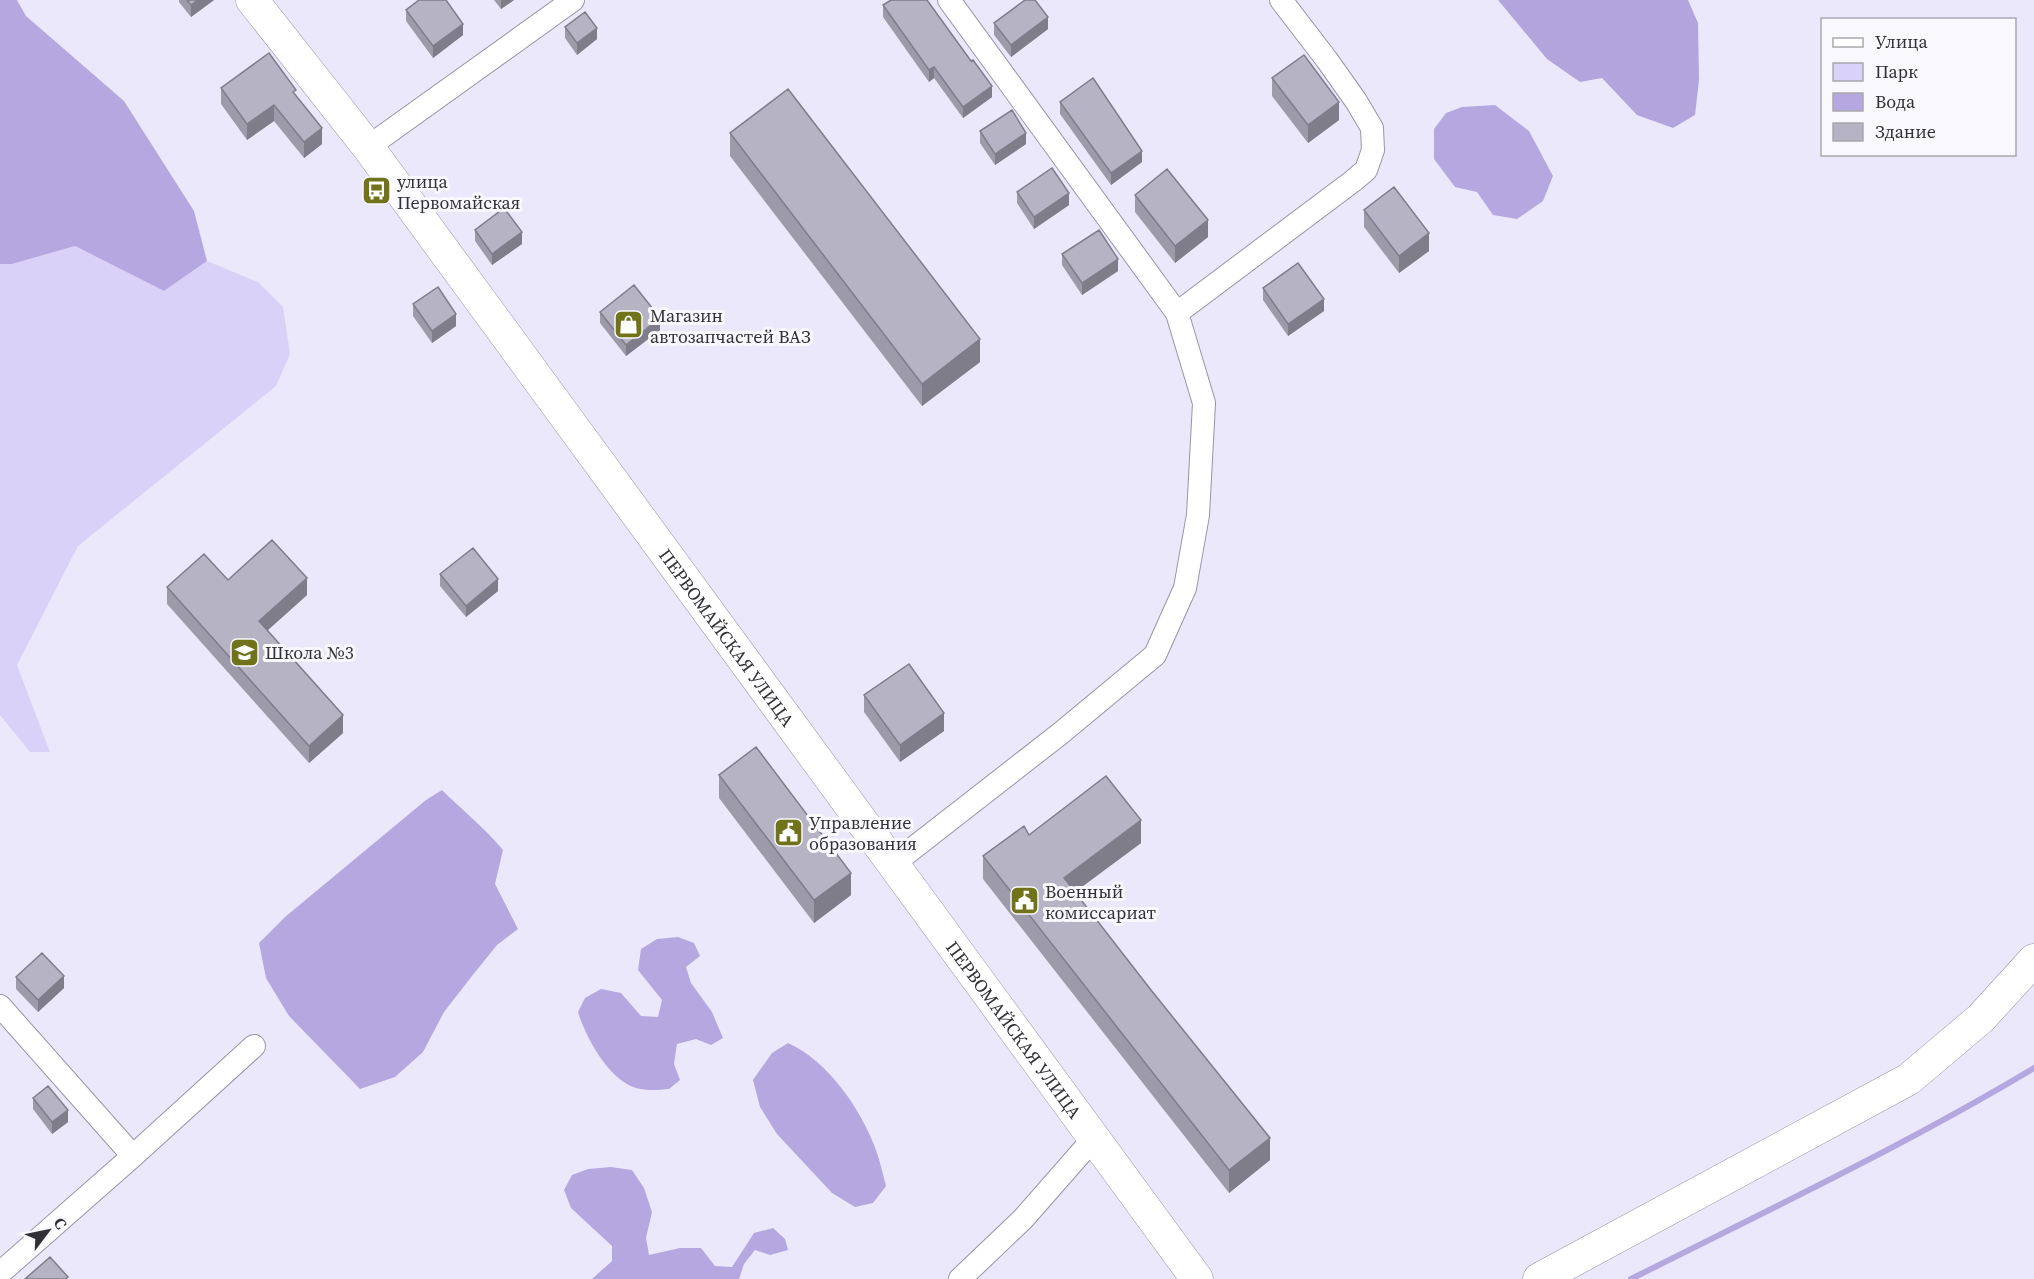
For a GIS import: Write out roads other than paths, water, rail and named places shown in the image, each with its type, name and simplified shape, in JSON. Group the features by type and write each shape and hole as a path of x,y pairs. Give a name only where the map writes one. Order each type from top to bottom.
{"street":[{"name":"ПЕРВОМАЙСКАЯ УЛИЦА","path":"252,0 368,147 1197,1279"},
{"path":"368,147 573,0"},
{"path":"893,864 1061,734 1155,655 1185,588 1198,515 1204,403 1177,313 949,0"},
{"path":"1177,313 1353,181 1366,170 1373,150 1372,128 1356,101 1281,0"},
{"path":"1539,1279 1909,1079 1981,1018 2034,960"},
{"path":"0,1006 133,1156"},
{"path":"0,1273 254,1046"},
{"path":"960,1279 1023,1219 1094,1138"}],"water":[{"path":"0,0 17,0 26,16 124,101 194,211 207,261 164,291 75,246 12,264 0,264"},
{"path":"1495,105 1529,131 1553,176 1543,201 1517,219 1493,215 1477,192 1455,187 1434,159 1434,129 1446,113 1462,107"},
{"path":"442,790 503,850 495,884 518,929 497,945 444,1012 423,1052 395,1077 360,1089 289,1016 266,978 259,943 285,917 426,800"},
{"path":"678,937 694,943 700,956 686,967 691,983 712,1012 723,1038 711,1045 696,1039 677,1044 674,1064 680,1080 669,1089 636,1088 626,1084 600,1057 578,1012 585,998 601,989 621,993 641,1016 658,1017 662,1000 638,970 641,949 657,939"},
{"path":"788,1043 803,1051 829,1074 852,1103 870,1134 886,1186 873,1203 855,1207 832,1193 777,1134 760,1107 753,1080 772,1053"},
{"path":"611,1167 632,1170 644,1188 652,1212 646,1238 649,1255 680,1248 701,1248 715,1266 732,1267 754,1233 773,1228 785,1239 788,1250 770,1255 755,1250 744,1264 739,1279 592,1279 612,1261 612,1246 571,1208 564,1190 572,1175 588,1169"}],"waterway":[{"path":"1631,1279 1885,1151 2034,1068"}],"place":[{"name":"улица Первомайская","path":"376,191"},
{"name":"Магазин автозапчастей ВАЗ","path":"629,325"},
{"name":"Школа №3","path":"244,652"},
{"name":"Управление образования","path":"788,832"},
{"name":"Военный комиссариат","path":"1024,901"}]}
